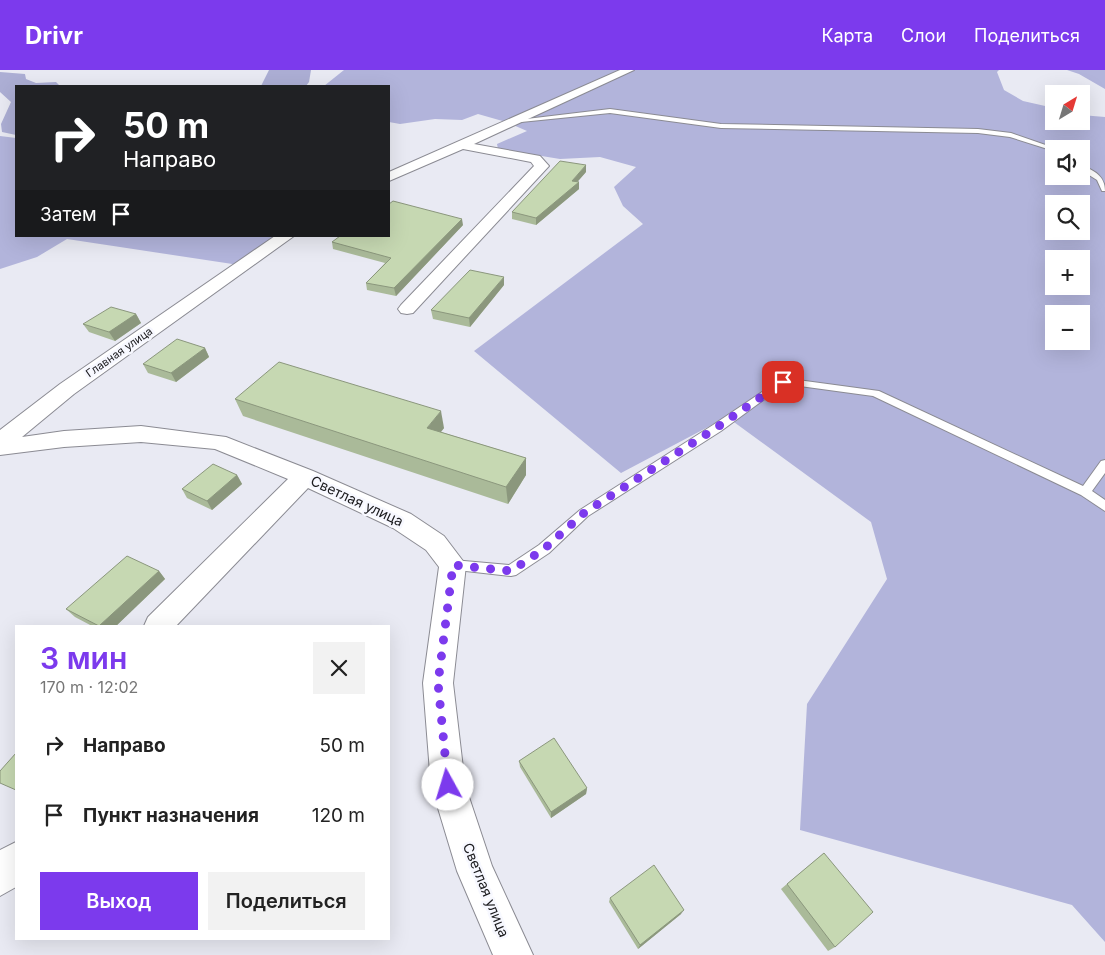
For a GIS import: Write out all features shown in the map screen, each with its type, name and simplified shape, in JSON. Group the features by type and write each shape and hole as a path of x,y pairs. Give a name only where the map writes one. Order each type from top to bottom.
{"street":[{"path":"390,177 521,120 610,77 629,70"},
{"path":"407,309 542,166 535,159 462,145"},
{"name":"Главная улица","path":"0,442 67,389 285,237"},
{"name":"Светлая улица","path":"0,447 64,439 140,434 218,442 305,477 402,521 435,543 453,565 438,683 448,785 475,871 513,955"},
{"path":"159,625 305,477"},
{"path":"0,877 15,861"}],"lane":[{"path":"521,120 610,111 721,126 978,130 1011,135 1045,146"},
{"path":"1090,173 1100,179 1105,189"},
{"path":"453,565 511,571 544,549 584,513 716,428 783,382 875,393 1085,492 1105,506"},
{"path":"1085,492 1105,464"}],"shaded area":[{"path":"269,70 311,70 307,85 262,85"},
{"path":"344,70 999,70 997,72 1004,90 1023,101 1045,106 1045,130 1090,130 1090,116 1105,117 1105,942 1072,905 800,830 807,704 887,579 871,522 727,417 621,473 474,351 643,224 623,206 614,187 636,167 600,157 560,159 498,149 497,144 527,131 506,122 478,114 462,120 435,119 400,124 390,122 390,85 325,85"},
{"path":"1067,70 1105,70 1105,89 1079,74"},
{"path":"0,72 25,74 26,79 36,83 56,82 59,85 15,85 15,135 2,132 1,124 11,102 0,92"},
{"path":"0,136 15,138 15,237 278,237 239,265 67,239 37,257 0,269"}],"building":[{"path":"560,161 586,165 572,181 579,182 536,218 512,212"},
{"path":"393,201 462,219 394,288 366,283 391,258 332,242 339,237 390,237 390,203"},
{"path":"470,270 504,277 469,318 431,310"},
{"path":"111,307 136,314 109,332 83,324"},
{"path":"177,339 205,348 171,373 143,364"},
{"path":"279,362 441,411 427,428 526,458 506,487 235,399"},
{"path":"213,464 237,475 207,501 182,489"},
{"path":"127,556 159,571 100,625 66,609"},
{"path":"554,738 587,788 551,812 519,761"},
{"path":"15,754 15,790 0,783 0,771"},
{"path":"824,853 873,912 835,947 787,884"},
{"path":"654,865 684,910 640,945 610,898"}],"route":[{"path":"448,785 438,683 453,565 511,571 544,549 584,513 716,428 783,382"}]}
